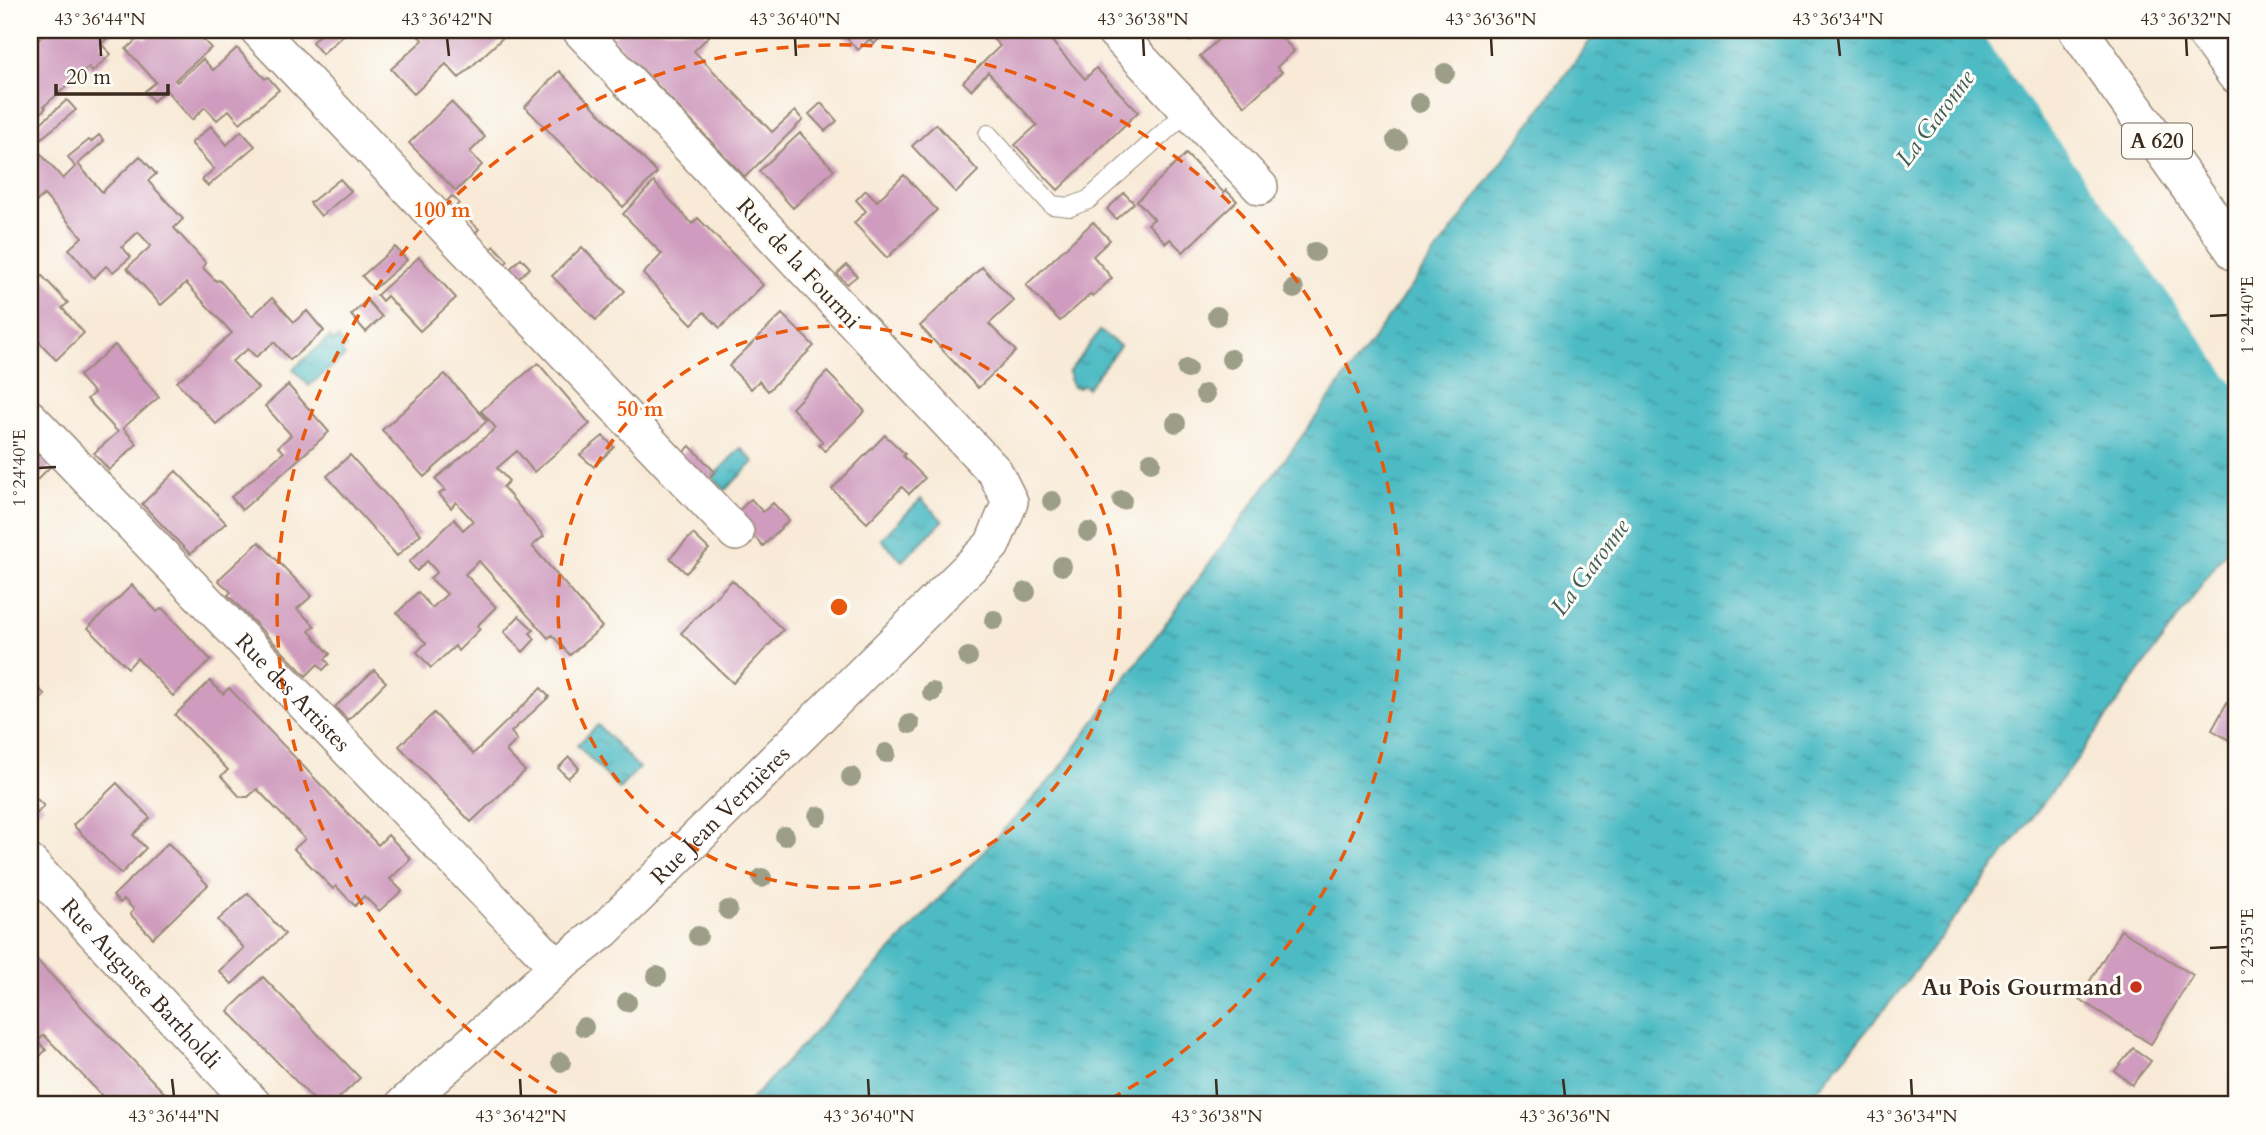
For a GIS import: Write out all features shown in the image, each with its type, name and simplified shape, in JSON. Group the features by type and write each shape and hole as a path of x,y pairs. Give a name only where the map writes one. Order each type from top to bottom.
{"highway":[{"name":"A 620","path":"2078,30 2236,252"},
{"path":"2204,30 2236,74"}],"street":[{"path":"258,30 737,533"},
{"name":"Rue de la Fourmi","path":"580,30 995,472 1010,502"},
{"path":"1113,30 1260,187"},
{"name":"Rue des Artistes","path":"30,418 557,967"},
{"name":"Rue Jean Vernières","path":"403,1105 557,967 604,930 992,545 1010,502"},
{"name":"Rue Auguste Bartholdi","path":"34,875 254,1105"}],"lane":[{"path":"988,134 1052,205 1070,207 1088,200 1188,111"}],"water":[{"name":"La Garonne","path":"1598,30 2236,30 2236,537 2077,759 1901,989 1805,1105 746,1105 1055,775"},
{"path":"1100,331 1120,346 1087,388 1083,385 1079,388 1073,387 1068,373"},
{"path":"330,337 333,342 338,338 346,347 341,351 345,356 309,386 293,369"},
{"path":"741,448 754,462 725,490 712,477"},
{"path":"921,499 943,521 902,561 881,539"},
{"path":"598,725 639,768 619,789 577,745"}],"pier":[{"path":"1978,30 2236,30 2236,388"}],"building":[{"path":"50,30 116,30 101,44 111,54 92,72 89,67 44,106 46,108 30,122 30,47"},
{"path":"156,30 194,30 211,48 175,80 177,82 203,59 213,70 237,48 265,79 268,77 279,90 240,123 229,110 217,120 205,107 192,120 166,90 153,101 145,91 156,82 126,49 141,36 145,40"},
{"path":"325,30 349,30 322,54 312,42"},
{"path":"426,30 509,32 459,78 446,64 414,94 391,69 423,40 419,37"},
{"path":"621,30 702,30 709,36 694,51 772,132 795,111 803,120 745,177 612,38"},
{"path":"839,30 888,30 874,44 870,39 858,50"},
{"path":"984,30 1042,30 1085,79 1096,68 1138,112 1058,190 1015,145 1037,125 988,72 971,90 963,82 1000,46"},
{"path":"1179,30 1202,30 1190,41"},
{"path":"1229,30 1275,30 1294,51 1277,67 1282,72 1245,106 1200,56"},
{"path":"559,71 657,173 623,207 525,107"},
{"path":"67,100 76,110 33,145 63,179 75,167 68,157 99,135 104,141 78,164 102,192 140,156 156,174 148,181 183,219 174,228 206,263 203,268 216,281 219,280 252,316 272,298 294,322 307,311 324,331 290,360 274,342 256,357 248,349 232,361 258,388 216,424 177,382 232,333 186,283 161,305 127,268 151,246 138,232 122,247 131,257 113,272 106,266 94,278 69,249 82,237 44,195 30,207 30,122 36,127"},
{"path":"451,102 485,137 470,152 482,165 456,191 409,143"},
{"path":"821,103 837,121 825,131 809,114"},
{"path":"936,124 978,171 956,193 912,146"},
{"path":"211,126 227,145 241,131 255,146 208,186 202,180 214,169 191,143"},
{"path":"800,133 834,170 793,208 759,171"},
{"path":"1186,154 1224,193 1226,190 1237,201 1183,252 1170,239 1166,243 1148,224 1154,219 1137,201"},
{"path":"904,175 937,210 887,258 854,223 866,211 856,200 866,190 877,201"},
{"path":"340,179 351,191 321,216 310,203"},
{"path":"654,182 692,224 698,218 763,285 720,328 704,312 692,324 643,274 662,254 623,214"},
{"path":"1124,193 1134,203 1116,219 1107,209"},
{"path":"452,196 459,203 455,208 479,229 470,239 440,208"},
{"path":"1093,222 1110,240 1093,256 1112,278 1060,321 1026,285"},
{"path":"494,246 508,261 505,264 510,269 521,258 530,268 512,284 485,255"},
{"path":"395,247 407,260 374,289 362,276"},
{"path":"582,247 625,291 596,320 552,276"},
{"path":"419,257 456,298 420,331 387,296 382,301 377,295"},
{"path":"30,263 68,303 62,308 84,333 56,360 33,335 30,338"},
{"path":"847,265 857,276 847,284 837,274"},
{"path":"982,267 1014,301 989,324 1016,351 978,388 920,326"},
{"path":"367,300 382,317 366,332 351,315"},
{"path":"782,314 814,346 768,391 759,381 751,389 729,366"},
{"path":"115,345 159,397 123,428 137,444 109,470 94,453 118,432 87,399 94,393 79,376"},
{"path":"538,363 590,424 534,472 517,451 497,468 509,481 503,487 544,536 532,546 602,627 570,655 552,635 548,638 479,561 465,574 496,607 477,626 480,629 458,651 455,646 431,668 417,652 426,643 397,613 418,592 432,608 447,594 430,578 437,572 427,561 417,571 409,562 454,519 463,530 473,521 456,502 451,508 439,494 445,490 435,479 496,428 481,411"},
{"path":"827,372 865,411 825,451 819,445 823,442 792,408"},
{"path":"445,374 487,421 424,477 382,430"},
{"path":"288,385 329,432 242,510 231,497 284,452 278,447 291,435 265,406"},
{"path":"885,435 925,478 909,494 902,487 867,523 832,489"},
{"path":"603,436 614,447 594,467 580,455"},
{"path":"690,446 715,472 704,483 679,457"},
{"path":"44,450 55,462 30,487 30,463"},
{"path":"350,455 421,534 397,556 327,476"},
{"path":"176,471 226,523 190,554 142,504"},
{"path":"751,499 763,512 773,503 789,520 763,546 734,515"},
{"path":"693,534 709,549 686,573 670,558"},
{"path":"259,542 312,596 297,609 315,626 309,631 330,654 325,659 329,664 323,670 318,664 306,676 228,595 231,592 218,580"},
{"path":"732,580 783,630 733,683 681,633"},
{"path":"132,585 157,612 162,608 211,660 173,696 137,658 128,668 88,628"},
{"path":"519,616 534,630 530,633 535,639 523,652 504,632"},
{"path":"374,670 386,682 348,720 335,707"},
{"path":"30,679 45,695 30,709"},
{"path":"210,681 223,694 229,688 378,845 388,835 411,859 390,879 402,891 379,911 364,896 355,906 336,886 333,889 294,849 305,839 257,789 248,797 240,797 221,776 228,770 175,715"},
{"path":"2236,686 2236,744 2212,730"},
{"path":"541,688 549,697 511,732 517,740 506,751 525,771 471,822 399,746 434,713 473,754"},
{"path":"569,757 579,768 568,778 558,768"},
{"path":"117,783 150,818 133,835 146,848 121,874 73,825"},
{"path":"30,792 44,806 30,820"},
{"path":"168,843 208,885 153,938 130,914 134,910 124,899 120,903 113,896"},
{"path":"248,893 285,934 232,984 219,971 244,948 218,920"},
{"name":"Au Pois Gourmand","path":"2121,930 2193,975 2151,1044 2079,999"},
{"path":"30,953 176,1105 111,1105 44,1035 38,1041 46,1050 30,1066"},
{"path":"263,977 360,1078 332,1105 319,1105 228,1011"},
{"path":"2133,1048 2151,1061 2132,1085 2115,1071"}],"place":[{"name":"Au Pois Gourmand","path":"2136,987"}]}
